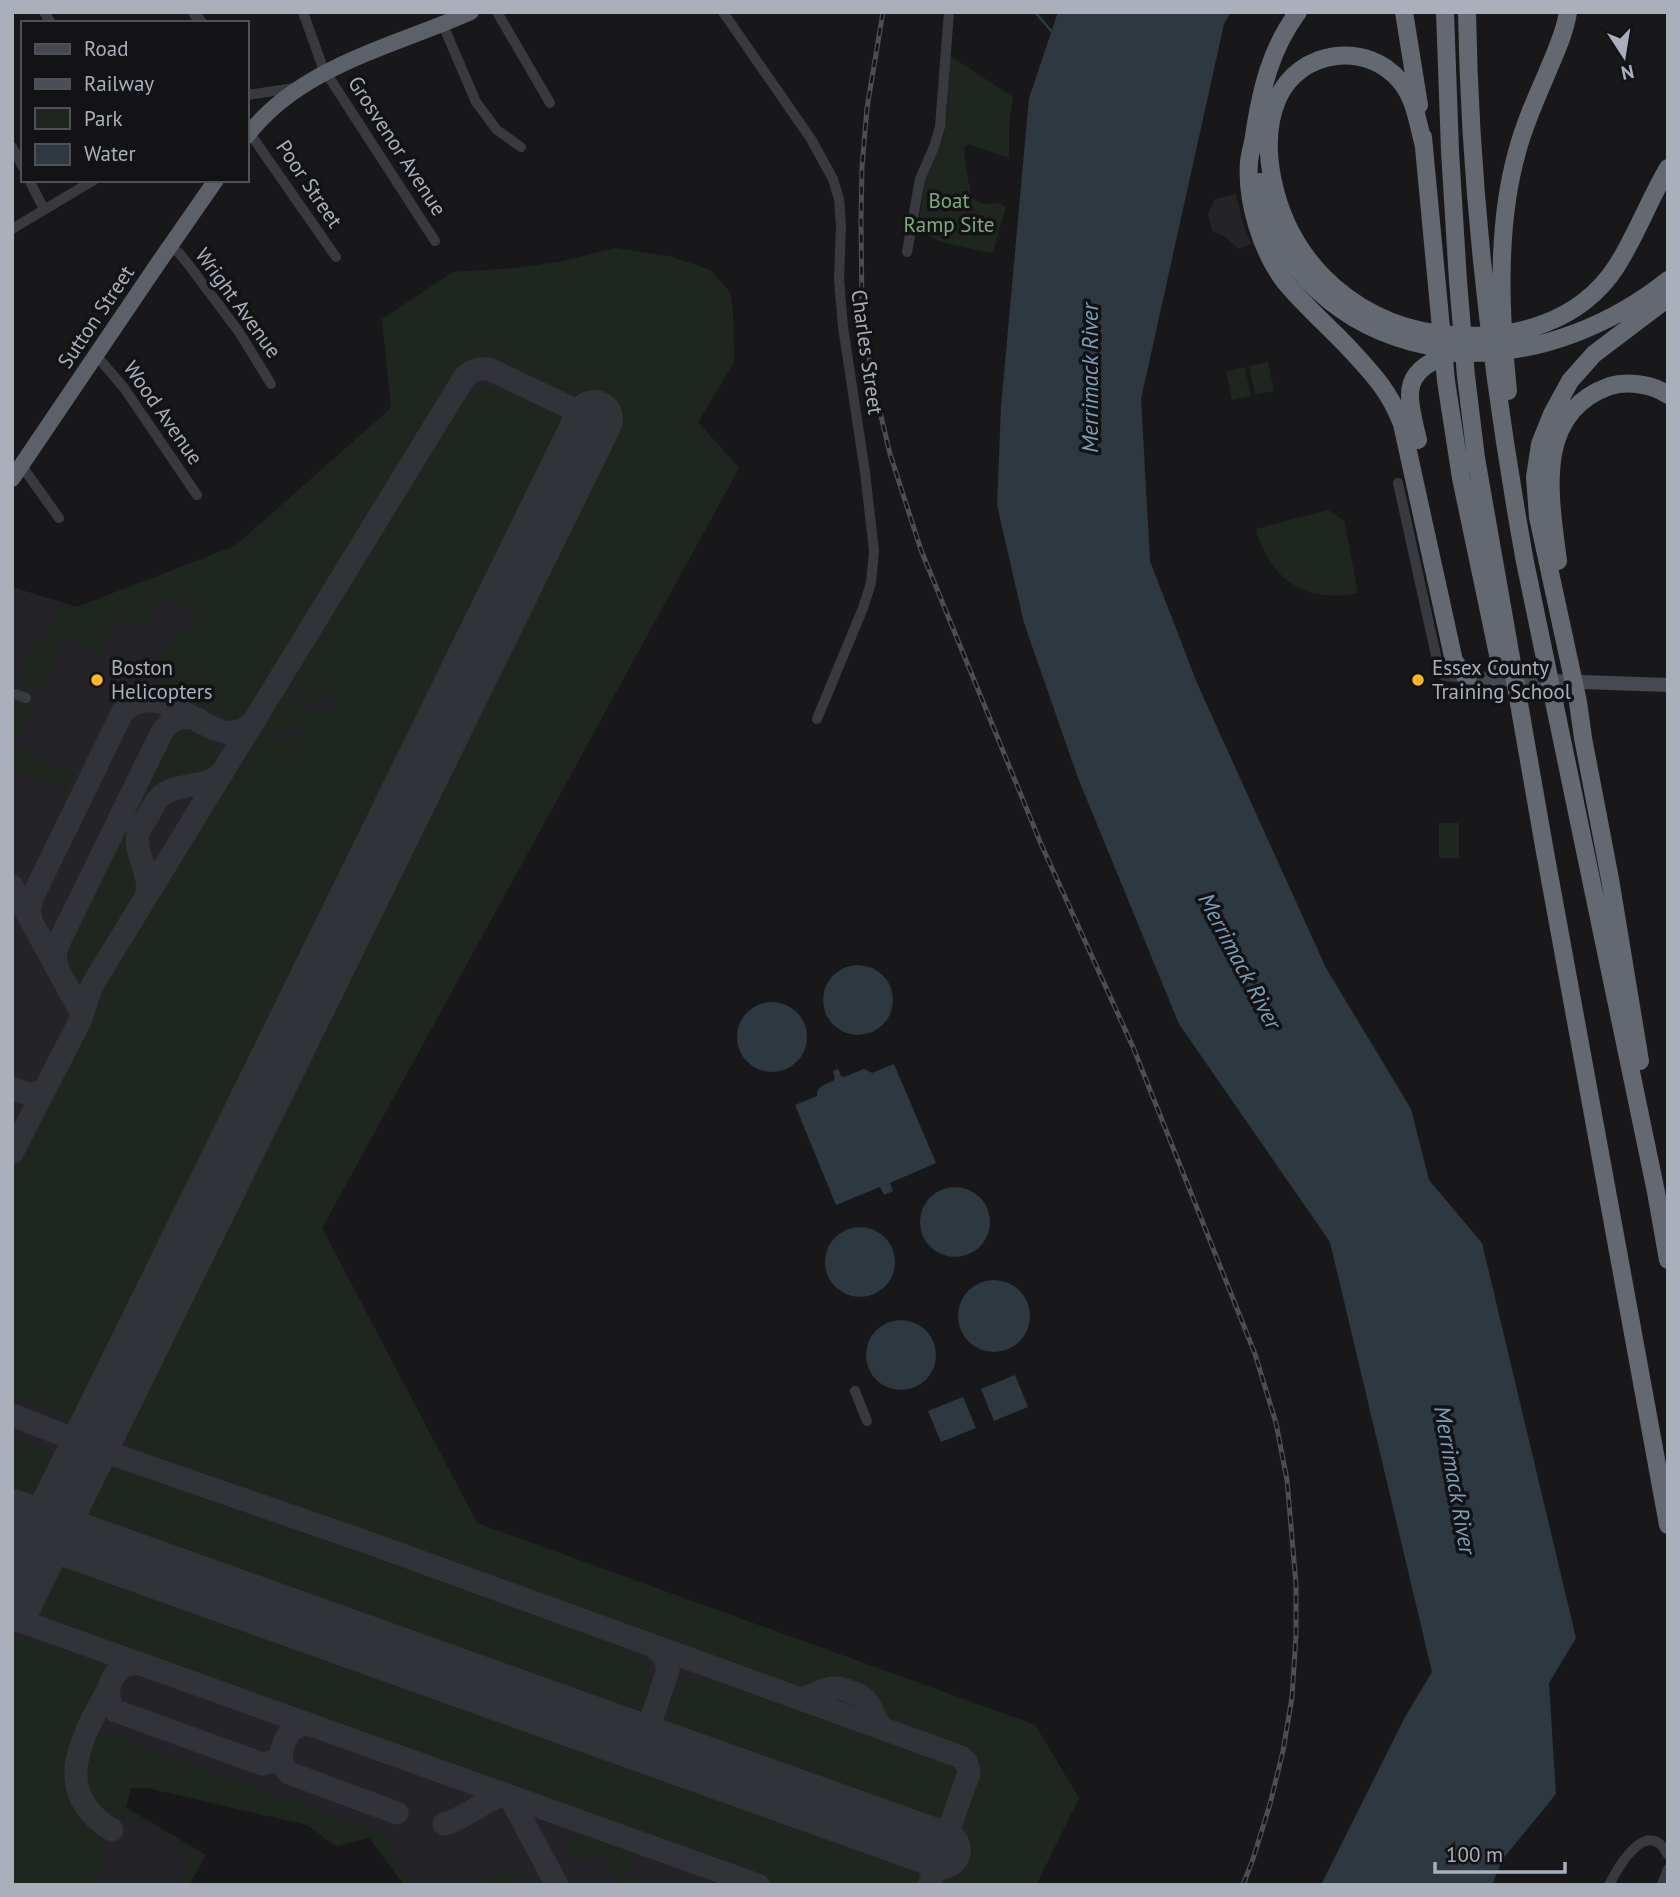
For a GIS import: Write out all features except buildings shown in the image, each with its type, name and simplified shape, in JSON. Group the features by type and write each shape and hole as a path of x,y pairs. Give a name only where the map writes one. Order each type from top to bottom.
{"highway":[{"path":"248,129 326,72 471,12"},
{"path":"1298,12 1277,47 1259,97 1249,160 1253,212 1265,247 1284,281 1377,378 1394,402 1402,424 1454,661 1467,678"},
{"path":"1404,12 1419,98 1446,382 1461,478 1538,812 1668,1525"},
{"path":"1445,12 1450,151 1465,376 1505,660"},
{"path":"1467,12 1481,259 1495,314 1508,467 1668,1261"},
{"path":"1495,314 1502,268 1505,211 1516,153 1557,49 1568,12"},
{"path":"1424,146 1409,93 1400,80 1375,61 1344,55 1318,60 1297,72 1279,96 1269,129 1270,169 1277,201 1293,238 1315,268 1345,297 1375,316 1415,330 1451,335 1481,336 1528,330 1556,319 1587,300 1601,287 1621,259 1668,168"},
{"path":"1254,141 1262,197 1274,230 1306,280 1335,307 1352,318 1377,331 1409,342 1472,353 1521,348 1566,336 1615,315 1668,280"},
{"name":"Sutton Street","path":"17,472 215,182"},
{"path":"1656,1192 1643,1080 1611,879 1570,662 1538,517 1535,477 1540,444 1552,414 1570,382 1594,354 1668,298"},
{"path":"1456,352 1433,360 1419,369 1409,398 1467,678"},
{"path":"1570,662 1550,499 1551,467 1558,435 1571,410 1592,393 1618,384 1643,385 1668,395"}],"main road":[{"path":"1467,678 1668,685"}],"street":[{"name":"Grosvenor Avenue","path":"303,12 326,72 436,241"},
{"path":"497,12 550,103"},
{"name":"Charles Street","path":"723,12 811,139 833,178 839,199 841,304 874,551 871,583 863,608 817,719"},
{"path":"907,252 917,191 940,127 949,12"},
{"path":"443,25 476,102 497,130 521,147"},
{"path":"248,95 302,87"},
{"name":"Poor Street","path":"248,129 336,257"},
{"path":"12,147 21,163"},
{"path":"30,182 44,209"},
{"path":"12,229 91,182"},
{"name":"Wright Avenue","path":"169,247 179,253 239,332 271,384"},
{"name":"Wood Avenue","path":"96,355 124,388 197,495"},
{"path":"17,472 59,518"},
{"path":"1398,483 1439,669 1444,676 1467,678"},
{"path":"15,694 26,698"},
{"path":"855,1391 867,1421"},
{"path":"1609,1885 1627,1856 1646,1841 1654,1840 1663,1845 1668,1856"},
{"path":"1662,1885 1668,1869"}],"shaded area":[{"path":"1236,194 1251,244 1239,249 1224,236 1212,231 1208,213 1215,199"},
{"path":"616,248 672,257 710,270 730,292 734,362 698,422 739,468 322,1228 477,1523 1035,1725 1079,1798 1036,1885 404,1885 369,1838 336,1846 307,1825 148,1788 131,1788 125,1807 206,1855 189,1885 12,1885 12,587 77,607 235,546 392,408 382,319 453,272 559,262"}],"green space":[{"name":"Boat Ramp Site","path":"949,55 1013,97 1009,123 1009,158 968,144 964,148 972,197 982,204 999,203 1006,207 991,253 941,242 930,236 921,225 925,179 944,135"},
{"path":"616,248 672,257 710,270 730,292 734,362 698,422 739,468 322,1228 477,1523 1035,1725 1079,1798 1036,1885 937,1885 975,1780 974,1763 964,1750 884,1720 871,1693 832,1679 803,1691 352,1531 147,1454 119,1433 617,423 494,362 475,363 465,369 453,384 253,710 243,719 230,719 149,679 163,648 170,645 182,628 189,630 195,617 193,610 160,595 143,629 125,620 115,622 100,652 102,656 64,639 40,689 20,683 17,677 28,654 56,617 60,602 77,607 235,546 391,408 382,319 453,272 559,262"},
{"path":"1268,362 1274,391 1255,395 1249,366"},
{"path":"1245,367 1251,396 1232,400 1226,371"},
{"path":"484,386 519,394 541,403 560,416 568,428 80,1422 12,1396 12,1167 66,1063 102,982 257,729 293,745 299,733 305,734 307,728 292,721 285,733 279,734 261,724 278,695 329,718 334,709 337,710 338,699 333,697 329,702 319,697 314,705 283,688 388,516 452,418 461,405"},
{"path":"1328,510 1344,520 1358,593 1339,596 1307,591 1281,575 1262,547 1256,529"},
{"path":"12,693 33,702 13,743 74,775 66,791 12,767"},
{"path":"186,731 213,745 218,757 214,773 157,786 129,832 141,892 88,976 75,978 65,969 63,955 169,741 172,736"},
{"path":"1439,823 1459,823 1459,858 1439,858"},
{"path":"12,1438 63,1456 39,1505 12,1496"},
{"path":"102,1469 133,1471 200,1491 522,1606 622,1645 651,1665 649,1694 631,1717 77,1519"},
{"path":"59,1556 925,1865 925,1878 922,1885 781,1885 94,1638 61,1624 37,1606 36,1601"},
{"path":"16,1640 42,1641 110,1664 109,1673 76,1744 72,1763 71,1781 75,1800 85,1818 107,1834 101,1845 109,1850 93,1885 12,1885 12,1649"},
{"path":"687,1679 719,1681 797,1705 943,1757 958,1769 955,1792 947,1815 939,1828 668,1730 670,1701"},
{"path":"93,1729 383,1834 410,1885 405,1885 369,1838 336,1846 307,1825 148,1788 131,1788 126,1808 206,1855 189,1885 178,1885 191,1855 170,1844 171,1840 164,1836 165,1834 126,1815 123,1820 119,1818 114,1826 94,1812 87,1800 83,1790 82,1769 85,1749"},
{"path":"575,1828 636,1849 626,1878 629,1885 621,1885 606,1856 598,1860 595,1855 579,1862 567,1842"},
{"path":"510,1869 516,1871 520,1877 505,1885 481,1885"}],"water":[{"name":"Merrimack River","path":"1058,12 1231,12 1224,24 1141,399 1150,561 1197,683 1326,968 1411,1109 1429,1180 1482,1243 1576,1638 1549,1683 1556,1794 1502,1860 1492,1885 1321,1885 1405,1717 1432,1672 1330,1242 1179,1024 1078,778 1024,623 997,505 1001,407 1029,98"},
{"path":"851,965 865,965 878,971 887,980 893,1000 891,1013 883,1025 865,1035 851,1035 838,1029 829,1020 823,1007 823,993 829,980 838,971"},
{"path":"772,1002 797,1012 807,1037 797,1062 772,1072 747,1062 737,1037 747,1012"},
{"path":"894,1064 936,1163 890,1183 893,1191 884,1195 880,1187 836,1205 795,1105 817,1096 820,1087 834,1080 833,1071 838,1069 844,1077 864,1069 872,1073"},
{"path":"962,1187 975,1193 984,1202 988,1208 988,1236 980,1247 969,1255 948,1257 930,1247 922,1236 920,1215 930,1197 941,1189"},
{"path":"860,1227 885,1237 895,1262 885,1287 860,1297 835,1287 825,1262 835,1237"},
{"path":"994,1280 1014,1286 1024,1296 1030,1316 1024,1336 1014,1346 994,1352 974,1346 964,1336 958,1316 964,1296 974,1286"},
{"path":"901,1320 926,1330 936,1355 926,1380 901,1390 876,1380 866,1355 876,1330"},
{"path":"1015,1375 1028,1407 994,1421 981,1389"},
{"path":"963,1397 976,1428 941,1442 928,1411"}],"waterway":[{"path":"1035,12 1054,34"}],"taxiway":[{"path":"12,1153 80,1021 97,977 464,378 475,370 489,369 594,419"},
{"path":"31,920 29,909 32,898 123,711 140,702 158,702 222,731 237,732 252,723"},
{"path":"58,969 55,955 58,944 162,732 178,719 198,719"},
{"path":"146,897 147,881 137,841 140,828 154,804 167,792 208,781 222,773"},
{"path":"12,886 82,1014"},
{"path":"12,1088 28,1093 45,1089"},
{"path":"12,1415 109,1453 372,1544 961,1757 967,1763 969,1773 929,1885"},
{"path":"29,1624 18,1604 21,1589 31,1567"},
{"path":"12,1618 758,1885"},
{"path":"650,1723 668,1670 664,1655 653,1646"},
{"path":"137,1663 122,1668 112,1681 109,1696 116,1711 262,1764 275,1761 281,1754"},
{"path":"109,1688 81,1744 76,1781 81,1798 93,1815 112,1830"},
{"path":"797,1698 832,1688 846,1690 866,1700 877,1722 884,1729"},
{"path":"547,1707 627,1735 642,1731 650,1723 653,1739 660,1747 740,1776"},
{"path":"309,1724 293,1730 284,1742 282,1758 289,1773 397,1813"},
{"path":"504,1794 511,1799 557,1885"},
{"path":"444,1824 490,1800 506,1795"}],"runway":[{"path":"12,1604 594,419"},
{"path":"12,1518 942,1850"}],"railway":[{"path":"883,12 867,108 862,167 862,312 873,382 890,454 921,550 1041,844 1133,1047 1255,1354 1276,1423 1287,1480 1296,1584 1292,1697 1270,1804 1243,1885"}],"place":[{"name":"Boston Helicopters","path":"97,680"},
{"name":"Essex County Training School","path":"1418,680"}]}
